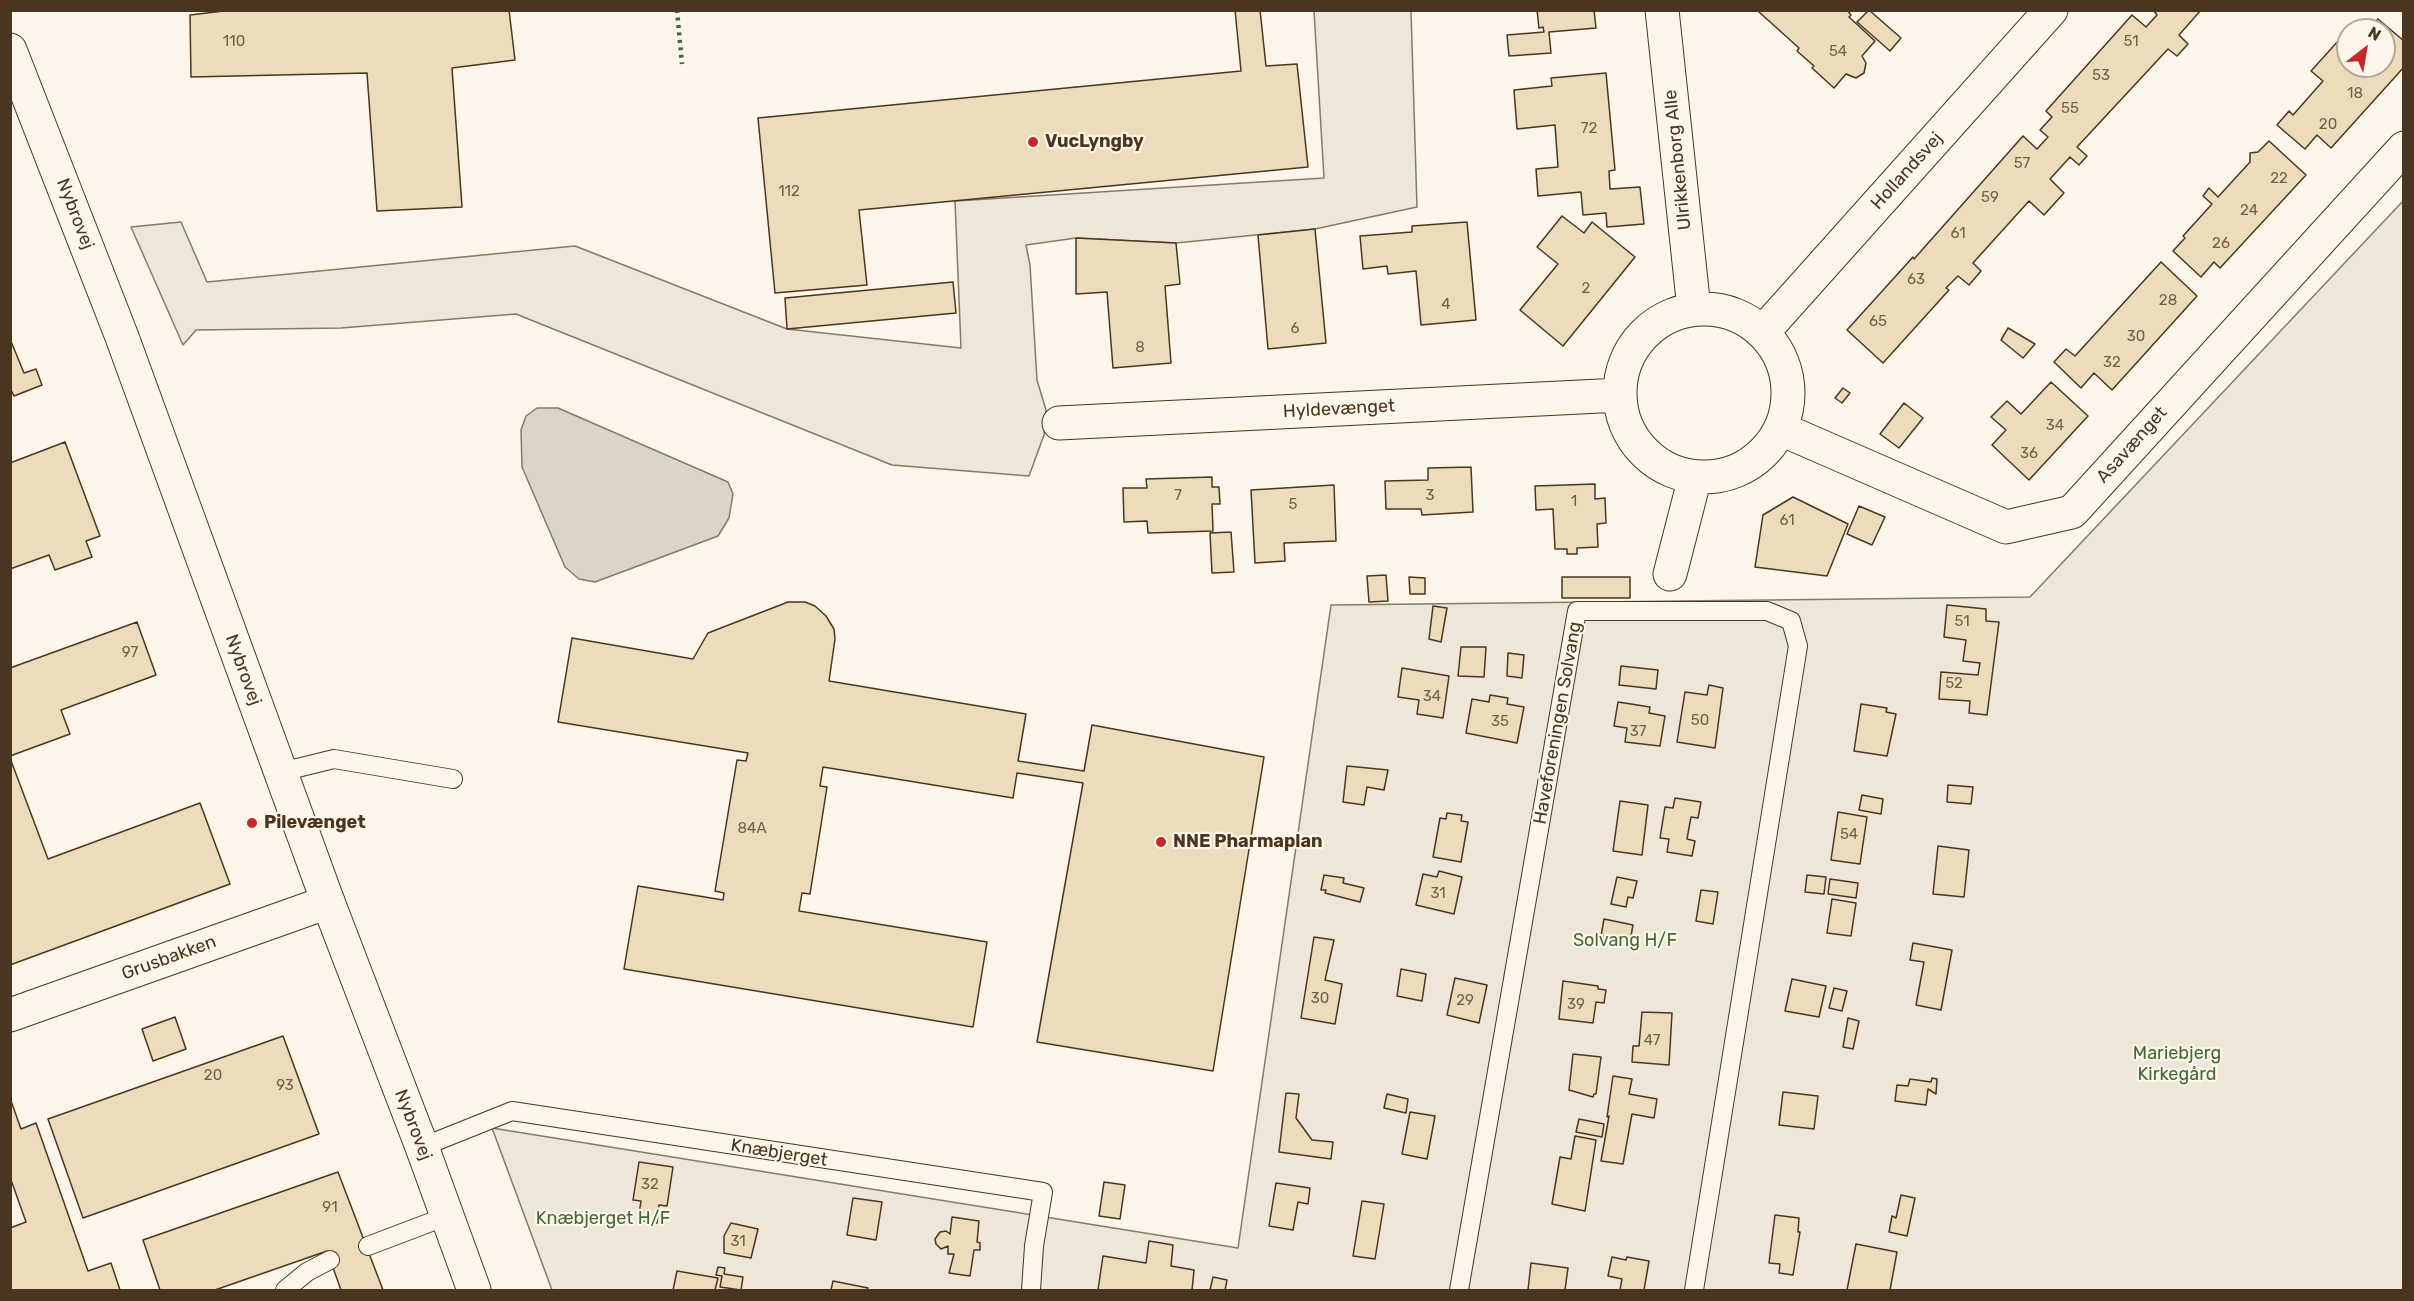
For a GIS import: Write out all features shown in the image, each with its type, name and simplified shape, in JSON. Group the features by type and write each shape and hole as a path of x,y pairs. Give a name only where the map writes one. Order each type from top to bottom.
{"street":[{"name":"Ulrikkenborg Alle","path":"1662,10 1694,309"},
{"name":"Hollandsvej","path":"1763,332 2051,10"},
{"name":"Nybrovej","path":"10,50 122,337 327,902 422,1147 474,1290"},
{"name":"Asavænget","path":"1781,429 2006,527 2072,512 2403,148"},
{"path":"1694,309 1719,310 1742,318 1763,332 1782,361 1789,395 1781,429 1767,450 1746,467 1721,476 1695,477 1666,469 1642,450 1626,424 1620,395 1625,364 1641,338 1665,319 1694,309"},
{"name":"Hyldevænget","path":"1059,423 1620,395"},
{"path":"1670,574 1695,477"},
{"name":"Grusbakken","path":"10,1015 327,902"}],"lane":[{"name":"Haveforeningen Solvang","path":"1459,1290 1577,611 1767,610 1791,621 1798,646 1694,1290"},
{"path":"281,772 334,759 453,779"},
{"name":"Knæbjerget","path":"422,1147 512,1111 1043,1192 1034,1246 1031,1290"},
{"path":"368,1246 447,1216"},
{"path":"285,1290 307,1272 330,1260"}],"green space":[{"path":"1314,11 1411,11 1417,207 1315,229 1176,243 1076,238 1026,245 1030,265 1037,380 1046,410 1044,435 1029,476 892,465 516,314 341,328 196,330 183,345 131,227 181,222 207,282 575,246 787,329 961,348 955,201 1324,178"},
{"path":"2403,201 2403,1290 552,1290 492,1128 1238,1248 1331,605 2030,597"}],"shaded area":[{"path":"537,408 558,408 728,482 733,494 729,518 718,536 595,582 579,579 565,567 522,467 521,430 526,416"}],"building":[{"path":"232,10 509,10 515,60 452,68 462,207 377,211 367,73 191,77 190,15"},
{"name":"VucLyngby","path":"1235,10 1260,10 1266,66 1297,64 1308,167 859,210 867,285 775,293 758,118 1241,71"},
{"path":"1537,10 1594,10 1596,28 1549,32 1551,53 1509,56 1507,35 1544,32 1543,27 1539,28"},
{"path":"1760,10 1847,10 1851,15 1849,17 1875,41 1862,56 1866,63 1864,73 1856,78 1846,74 1834,88 1812,68 1814,66 1797,51 1799,48 1759,12"},
{"path":"1869,10 1901,38 1890,51 1857,22"},
{"path":"2153,10 2201,10 2179,35 2188,44 2177,56 2168,49 2077,147 2087,156 2079,165 2070,157 2050,179 2064,193 2044,215 2029,201 1973,263 1981,271 1969,285 1958,276 1946,288 1949,290 1883,363 1847,330 1913,257 1914,259 2023,136 2037,149 2048,137 2040,130 2052,117 2046,111 2132,15 2146,27 2157,15"},
{"path":"2396,34 2404,41 2404,67 2396,76"},
{"path":"2336,43 2336,78 2394,78 2331,148 2317,135 2305,149 2277,125 2289,111 2293,115 2323,81 2311,71"},
{"path":"1606,73 1615,170 1609,171 1610,189 1640,187 1644,224 1607,227 1606,213 1583,215 1581,192 1538,196 1536,169 1558,167 1555,125 1517,129 1514,90 1552,86 1551,78"},
{"path":"2269,141 2306,175 2220,268 2214,262 2201,277 2173,251 2185,238 2183,236 2212,204 2203,196 2209,188 2218,197 2250,162 2250,153 2258,152"},
{"path":"1562,216 1584,233 1592,222 1635,257 1563,346 1520,310 1558,264 1537,247"},
{"path":"1467,222 1476,320 1421,325 1416,271 1388,274 1387,266 1363,269 1360,236 1412,232 1412,226"},
{"path":"1315,229 1326,343 1268,349 1258,235"},
{"path":"1076,238 1176,243 1180,284 1165,286 1171,363 1113,368 1107,292 1076,294"},
{"path":"2161,262 2197,296 2112,390 2094,373 2081,388 2054,362 2066,349 2075,356"},
{"path":"953,282 956,313 787,329 785,298"},
{"path":"2008,328 2035,344 2023,358 2001,340"},
{"path":"10,339 24,373 36,369 42,385 14,396 10,388"},
{"path":"2051,382 2088,416 2029,480 1992,445 2006,430 1991,417 2007,401 2021,414"},
{"path":"1843,388 1850,393 1842,403 1835,398"},
{"path":"1904,403 1923,418 1899,448 1880,434"},
{"path":"65,442 100,536 86,541 92,557 55,570 49,555 10,569 10,463"},
{"path":"1471,467 1473,512 1422,515 1421,509 1386,509 1385,481 1428,480 1428,468"},
{"path":"1212,477 1212,487 1219,487 1220,504 1212,504 1213,531 1148,533 1147,521 1124,522 1123,488 1147,488 1146,479"},
{"path":"1595,484 1595,499 1605,498 1606,523 1597,524 1598,547 1577,548 1577,554 1567,554 1567,549 1555,549 1553,509 1536,510 1535,486"},
{"path":"1334,485 1336,541 1284,543 1285,561 1255,563 1251,490"},
{"path":"1793,497 1848,524 1827,576 1755,567 1763,515"},
{"path":"1859,506 1885,517 1872,545 1847,534"},
{"path":"1231,532 1234,572 1212,573 1210,533"},
{"path":"1386,575 1388,601 1369,602 1367,576"},
{"path":"1409,577 1425,578 1425,594 1410,594"},
{"path":"1562,577 1630,577 1630,598 1562,598"},
{"name":"NNE Pharmaplan","path":"788,602 805,602 815,606 826,616 834,629 835,639 829,681 1026,714 1018,761 1084,771 1092,725 1264,757 1213,1071 1037,1042 1083,783 1017,773 1013,798 823,767 820,786 827,787 810,894 802,893 799,911 987,942 973,1027 624,969 638,886 723,900 724,893 715,891 737,760 746,761 748,753 558,722 572,638 693,659 708,633"},
{"path":"1947,605 1986,609 1986,621 1999,622 1987,715 1969,713 1970,701 1939,699 1941,672 1978,675 1980,663 1963,661 1966,640 1944,637"},
{"path":"1433,606 1447,608 1441,642 1429,639"},
{"path":"137,622 156,675 61,710 70,734 10,756 10,668"},
{"path":"1461,647 1486,647 1484,677 1458,676"},
{"path":"1508,653 1524,655 1522,678 1507,676"},
{"path":"1621,666 1658,670 1656,689 1619,685"},
{"path":"1402,668 1449,676 1443,718 1417,714 1419,700 1398,697"},
{"path":"1709,685 1723,688 1715,748 1677,742 1685,692 1707,695"},
{"path":"1490,695 1508,698 1507,704 1524,707 1517,743 1466,733 1472,699 1489,702"},
{"path":"1618,702 1650,707 1649,713 1665,716 1660,746 1625,742 1627,728 1614,726"},
{"path":"1861,704 1887,708 1886,712 1896,714 1887,756 1854,751"},
{"path":"10,758 48,859 200,803 230,884 10,965"},
{"path":"1347,766 1388,770 1384,790 1367,787 1364,805 1343,802"},
{"path":"1948,785 1973,787 1971,804 1947,802"},
{"path":"1862,795 1883,799 1881,814 1859,810"},
{"path":"1675,798 1701,802 1698,818 1691,817 1687,839 1695,841 1692,856 1667,852 1669,839 1660,838 1665,807 1673,808"},
{"path":"1620,801 1648,805 1642,855 1613,851"},
{"path":"1838,812 1867,817 1860,864 1831,860"},
{"path":"1447,813 1462,815 1461,821 1468,822 1461,862 1433,857 1440,818 1446,819"},
{"path":"1938,846 1969,850 1964,897 1933,894"},
{"path":"1439,871 1462,877 1454,914 1416,905 1423,874 1437,877"},
{"path":"1324,875 1344,878 1343,883 1364,888 1360,902 1321,890"},
{"path":"1807,875 1826,877 1824,894 1805,892"},
{"path":"1617,877 1637,881 1633,898 1628,897 1626,907 1611,904"},
{"path":"1830,879 1858,883 1856,898 1828,894"},
{"path":"1701,890 1718,892 1713,924 1696,921"},
{"path":"1832,899 1856,903 1851,936 1827,933"},
{"path":"1604,919 1633,925 1630,941 1601,936"},
{"path":"1314,937 1334,940 1325,980 1342,984 1335,1024 1301,1018"},
{"path":"1913,943 1952,950 1941,1010 1916,1005 1924,962 1910,960"},
{"path":"1401,969 1426,974 1422,1001 1397,996"},
{"path":"1455,978 1487,985 1479,1023 1447,1015"},
{"path":"1792,979 1826,986 1819,1017 1785,1011"},
{"path":"1563,981 1598,986 1598,989 1606,990 1604,1003 1596,1002 1593,1023 1559,1019"},
{"path":"1834,988 1847,991 1842,1011 1829,1008"},
{"path":"1642,1012 1672,1013 1669,1065 1632,1062 1633,1046 1639,1046"},
{"path":"175,1017 186,1049 153,1061 142,1029"},
{"path":"1848,1018 1859,1021 1853,1049 1843,1047"},
{"path":"283,1036 319,1134 83,1218 48,1119"},
{"path":"1573,1054 1601,1057 1596,1094 1593,1097 1569,1090"},
{"path":"1613,1076 1632,1079 1629,1094 1657,1099 1654,1118 1632,1114 1623,1164 1601,1161"},
{"path":"1932,1078 1937,1079 1936,1094 1928,1089 1926,1105 1895,1101 1897,1085 1908,1086 1910,1079 1931,1082"},
{"path":"1783,1092 1818,1096 1814,1129 1779,1125"},
{"path":"1286,1093 1299,1094 1296,1118 1312,1140 1333,1142 1331,1159 1279,1152"},
{"path":"1387,1094 1408,1099 1406,1113 1384,1108"},
{"path":"10,1098 21,1129 36,1123 88,1271 111,1263 120,1290 10,1290 10,1228 26,1222 10,1177"},
{"path":"1410,1112 1435,1116 1427,1159 1402,1154"},
{"path":"1579,1119 1604,1124 1602,1137 1576,1132"},
{"path":"1575,1136 1596,1140 1585,1211 1552,1204 1560,1157 1571,1159"},
{"path":"639,1162 673,1167 667,1206 659,1205 657,1223 638,1220 641,1201 633,1200"},
{"path":"338,1172 383,1290 341,1290 327,1251 215,1290 160,1290 143,1240"},
{"path":"1104,1182 1125,1185 1120,1219 1099,1216"},
{"path":"1276,1183 1310,1188 1308,1204 1298,1202 1293,1230 1269,1226"},
{"path":"1901,1195 1915,1198 1907,1236 1889,1232 1892,1216 1896,1218"},
{"path":"853,1198 882,1202 876,1240 847,1235"},
{"path":"1362,1201 1384,1204 1375,1259 1353,1256"},
{"path":"1775,1215 1799,1218 1798,1232 1800,1232 1793,1275 1779,1273 1780,1264 1769,1263"},
{"path":"952,1217 979,1221 977,1242 980,1243 980,1250 974,1250 970,1276 949,1273 954,1254 948,1254 948,1246 941,1249 936,1244 935,1239 940,1232 946,1231 950,1234"},
{"path":"731,1223 758,1229 751,1258 724,1253 724,1236"},
{"path":"1149,1241 1173,1245 1171,1266 1194,1270 1192,1290 1098,1290 1103,1256 1146,1263"},
{"path":"1856,1244 1897,1252 1890,1290 1847,1290"},
{"path":"1612,1257 1649,1261 1644,1290 1620,1290 1622,1279 1608,1276"},
{"path":"1531,1263 1568,1268 1565,1290 1528,1290"},
{"path":"718,1267 725,1268 724,1274 743,1277 741,1290 720,1287 722,1276 716,1275"},
{"path":"677,1271 718,1278 715,1290 673,1290"},
{"path":"1213,1277 1227,1280 1225,1290 1210,1290"},
{"path":"833,1281 868,1288 867,1290 831,1290"}],"hedge":[{"path":"677,10 682,64"}],"place":[{"name":"VucLyngby","path":"1033,142"},
{"name":"Pilevænget","path":"252,823"},
{"name":"NNE Pharmaplan","path":"1161,842"}],"park label":[{"name":"Solvang H/F","path":"1625,941"},
{"name":"Mariebjerg Kirkegård","path":"2177,1064"},
{"name":"Knæbjerget H/F","path":"603,1219"}]}
